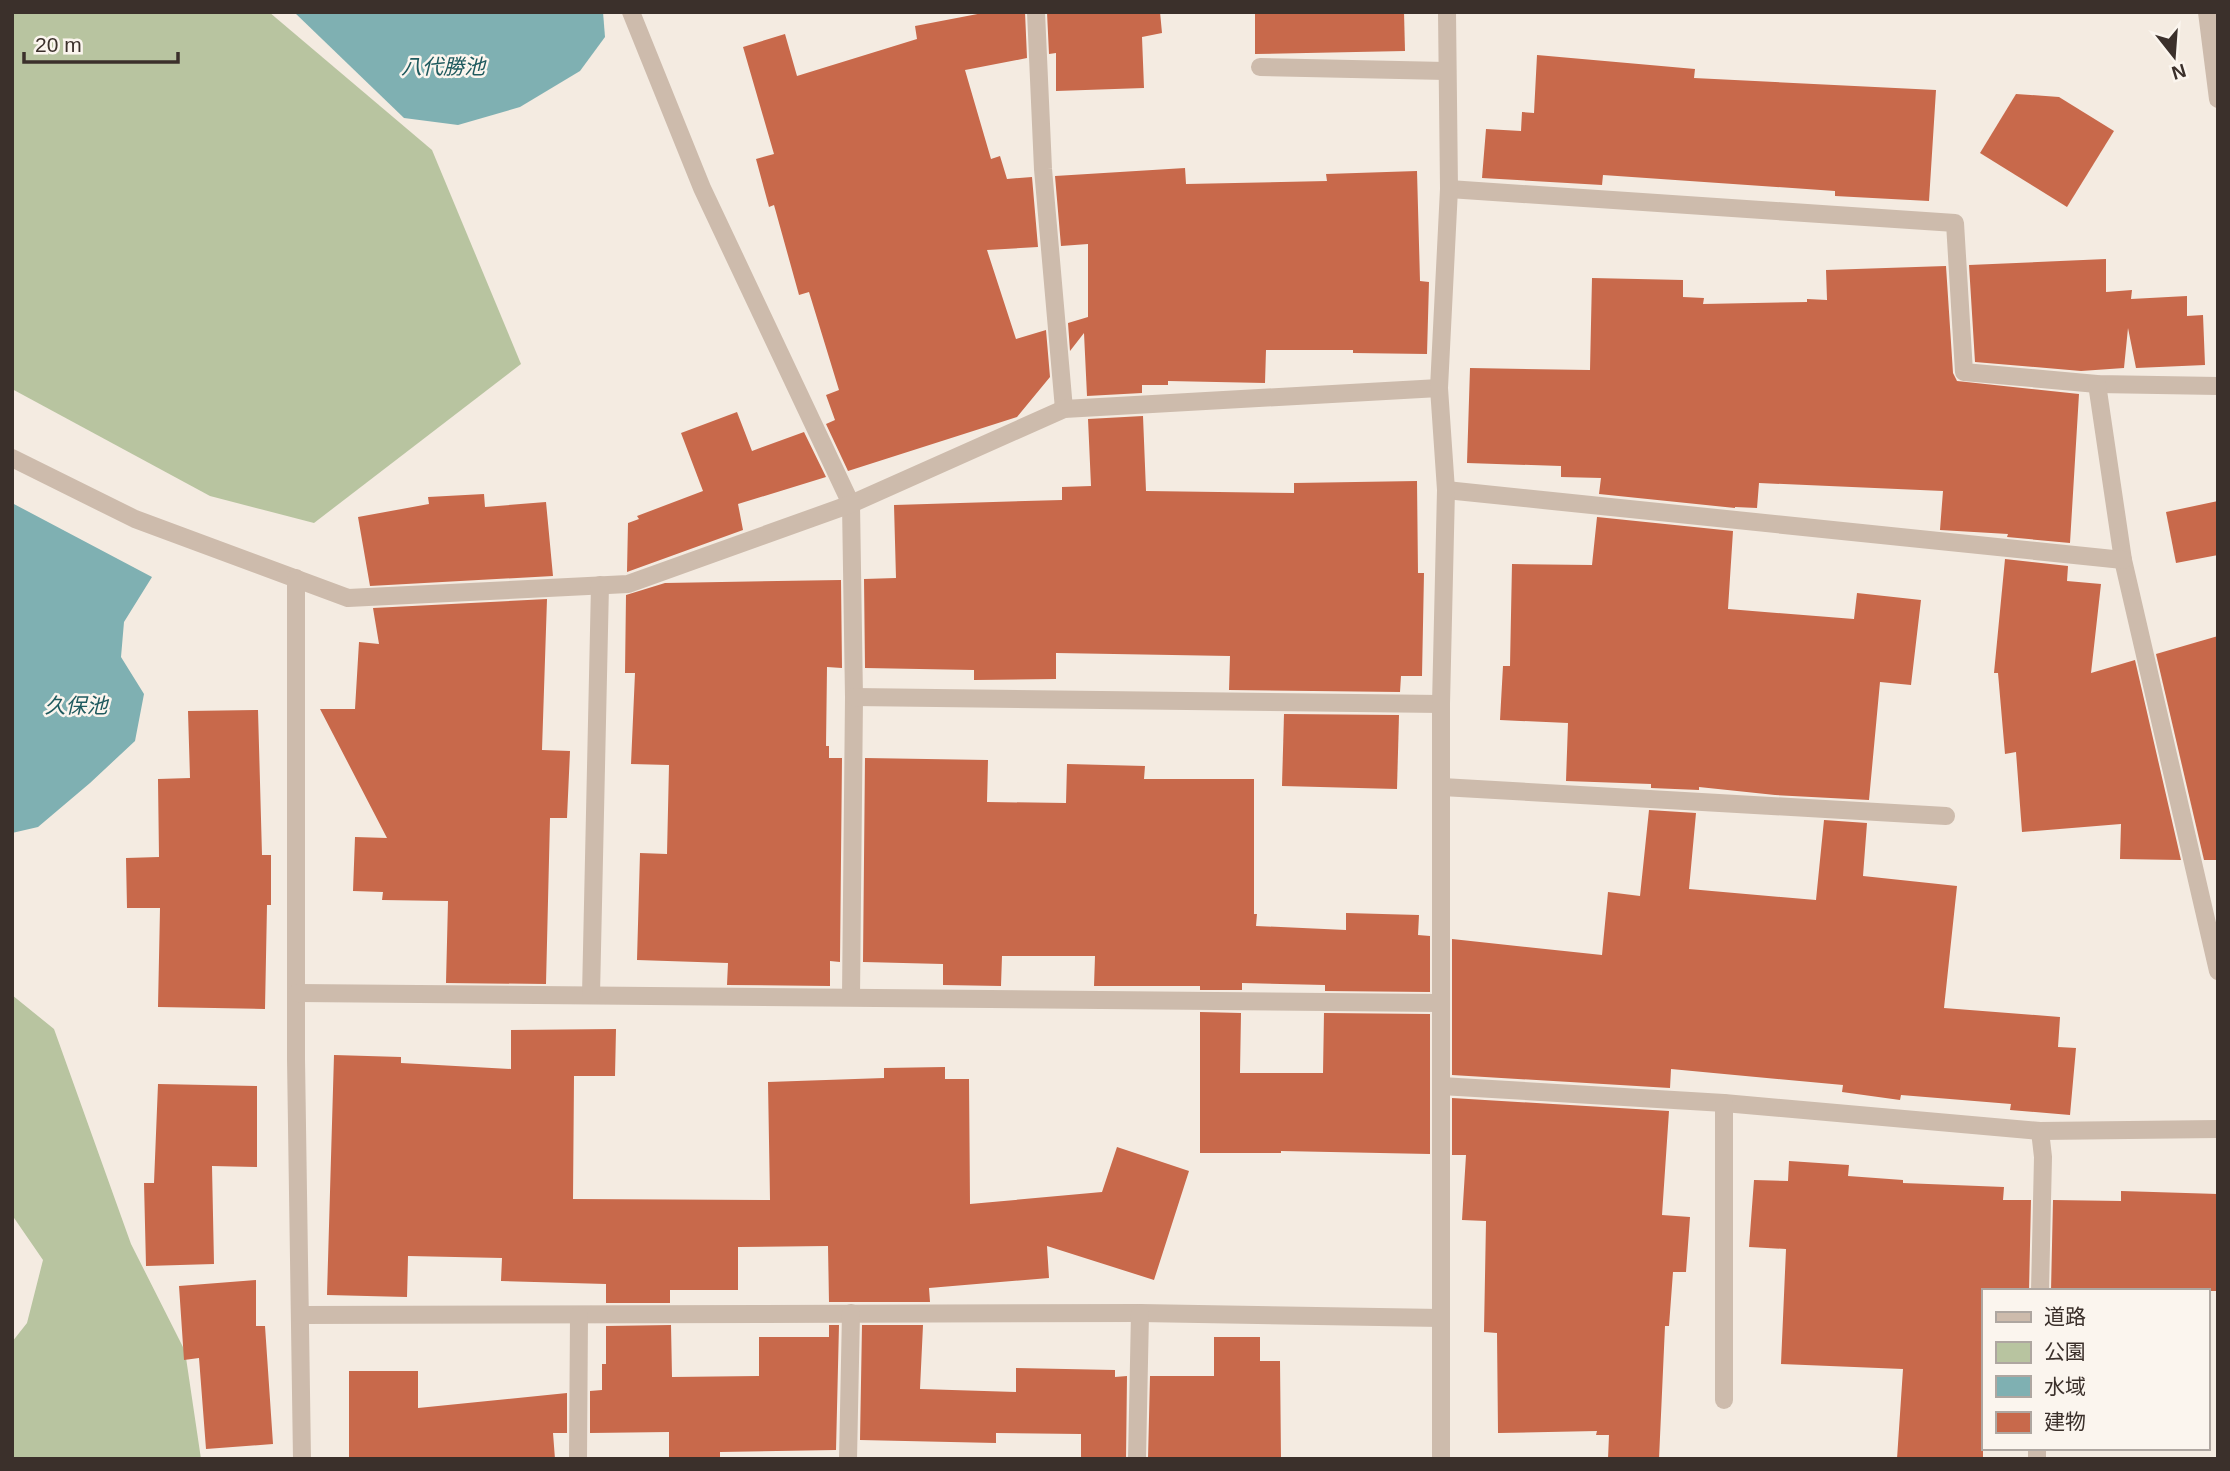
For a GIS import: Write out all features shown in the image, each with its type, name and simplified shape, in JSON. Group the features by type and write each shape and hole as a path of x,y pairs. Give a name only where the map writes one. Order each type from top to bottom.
{"street":[{"path":"631,12 702,188 851,504 854,697 851,997"},
{"path":"1037,12 1043,169 1064,409"},
{"path":"1441,1459 1441,704 1446,490 1438,388 1449,189 1447,12"},
{"path":"2207,12 2218,99"},
{"path":"1261,67 1446,71"},
{"path":"1449,189 1955,223 1964,372 2097,384 2218,386"},
{"path":"2097,384 2123,560 2218,971"},
{"path":"12,458 135,519 348,598 628,584 851,504 1064,409 1438,388"},
{"path":"1446,490 2123,560"},
{"path":"296,578 302,1459"},
{"path":"591,995 600,585"},
{"path":"854,697 1441,704"},
{"path":"1442,787 1946,816"},
{"path":"297,993 1440,1003"},
{"path":"1441,1086 1724,1103 2040,1131 2218,1129"},
{"path":"1724,1103 1724,1399"},
{"path":"2040,1131 2043,1157 2040,1289"},
{"path":"848,1459 851,1313"},
{"path":"300,1315 1140,1313 1441,1318"},
{"path":"1137,1459 1140,1313"},
{"path":"578,1459 579,1315"}],"green space":[{"path":"12,12 269,12 432,150 521,364 314,523 210,496 12,389"},
{"path":"12,995 54,1029 131,1244 185,1351 201,1459 12,1459 12,1342 27,1323 43,1260 12,1215"}],"water":[{"name":"八代勝池","path":"294,12 603,12 605,37 580,71 520,107 458,125 404,118"},
{"name":"久保池","path":"12,503 152,577 124,622 121,657 144,694 135,741 38,827 12,833"}],"building":[{"path":"988,12 1025,12 1027,58 965,70 991,159 1000,156 1007,179 1032,177 1038,247 987,250 1016,339 1046,330 1050,377 1017,417 848,471 826,424 835,420 826,395 839,390 809,292 799,295 774,205 769,207 756,159 774,154 743,47 785,34 797,76 917,39 915,26"},
{"path":"1047,12 1160,12 1162,33 1142,37 1144,88 1056,91 1056,53 1049,54"},
{"path":"1255,12 1404,12 1405,51 1255,54"},
{"path":"1537,55 1695,69 1694,78 1936,90 1929,201 1835,196 1835,191 1603,175 1602,185 1482,178 1486,129 1521,131 1522,112 1534,113"},
{"path":"2016,94 2059,97 2114,131 2067,207 1980,153"},
{"path":"1185,168 1186,184 1327,181 1326,174 1417,171 1420,281 1429,282 1427,354 1353,353 1353,350 1266,350 1265,383 1168,381 1168,385 1142,385 1142,393 1087,396 1084,333 1070,351 1068,323 1088,317 1088,244 1061,246 1055,176"},
{"path":"2106,259 2106,292 2132,290 2131,299 2187,296 2187,316 2203,315 2205,365 2136,368 2128,328 2124,368 2081,371 1975,362 1969,265"},
{"path":"1946,266 1953,373 1957,381 2079,394 2070,543 2007,537 2008,534 1940,530 1943,491 1759,483 1757,508 1735,508 1599,494 1601,478 1561,477 1561,466 1467,463 1470,368 1590,370 1592,278 1683,280 1683,297 1704,298 1703,304 1807,302 1807,299 1827,300 1826,270"},
{"path":"737,412 752,451 804,432 826,477 738,504 743,530 627,572 628,523 639,519 637,516 703,491 681,433"},
{"path":"1143,416 1146,491 1294,493 1294,483 1417,481 1418,573 1424,573 1422,676 1401,676 1400,692 1229,690 1230,656 1056,653 1056,679 974,680 974,670 865,668 864,579 896,578 894,505 1062,500 1062,487 1091,486 1088,419"},
{"path":"484,494 485,507 546,502 553,576 370,586 358,517 429,504 428,497"},
{"path":"2218,501 2218,555 2176,563 2166,512"},
{"path":"1597,517 1733,531 1728,609 1854,619 1857,593 1921,600 1911,685 1880,682 1869,800 1775,795 1699,787 1699,790 1651,788 1651,784 1566,781 1568,723 1500,720 1503,666 1510,666 1512,564 1592,565"},
{"path":"2005,559 2068,566 2067,581 2101,584 2091,673 2135,660 2181,860 2120,859 2121,824 2022,832 2016,752 2005,754 1998,673 1994,673"},
{"path":"841,580 842,668 827,667 826,746 829,746 829,758 842,758 840,962 830,961 830,986 727,985 728,963 637,960 640,853 667,854 669,765 631,764 635,673 625,673 626,595 665,583"},
{"path":"547,599 542,750 570,751 567,818 550,818 546,984 446,983 448,901 382,900 383,892 353,891 355,837 387,838 320,709 355,709 359,642 379,644 373,608"},
{"path":"2218,636 2218,860 2204,860 2156,654"},
{"path":"258,710 262,855 271,855 265,1009 158,1007 160,908 127,908 126,858 159,857 158,779 190,778 188,711"},
{"path":"1284,714 1399,715 1397,789 1282,786"},
{"path":"865,758 988,760 987,802 1066,803 1067,764 1145,766 1144,779 1254,779 1256,926 1346,930 1346,913 1419,915 1418,935 1430,936 1430,992 1325,991 1325,985 1242,983 1242,990 1200,990 1200,986 1094,986 1095,956 1002,956 1001,986 943,985 943,964 863,962"},
{"path":"1649,810 1696,813 1689,889 1816,900 1824,820 1867,823 1863,876 1957,886 1944,1008 2060,1017 2058,1047 2076,1048 2070,1115 2010,1110 2011,1104 1901,1095 1900,1100 1842,1092 1843,1085 1671,1069 1670,1088 1452,1075 1452,939 1602,955 1608,892 1640,896"},
{"path":"1200,1012 1241,1013 1240,1073 1323,1073 1324,1013 1430,1014 1430,1154 1281,1151 1200,1153"},
{"path":"616,1029 615,1076 574,1076 573,1199 770,1200 768,1082 884,1078 884,1068 945,1067 945,1079 969,1079 970,1204 1102,1192 1117,1147 1189,1171 1154,1280 1047,1246 1049,1278 929,1288 930,1302 829,1302 828,1246 738,1247 738,1290 670,1290 670,1303 606,1303 606,1284 501,1281 502,1258 408,1256 407,1297 327,1295 334,1055 401,1057 401,1063 511,1069 511,1030"},
{"path":"158,1084 257,1086 257,1167 212,1166 214,1264 146,1266 144,1183 154,1183"},
{"path":"1452,1098 1669,1111 1662,1215 1690,1217 1686,1272 1673,1272 1669,1326 1665,1326 1659,1459 1608,1459 1609,1435 1596,1435 1597,1431 1498,1433 1497,1333 1484,1332 1486,1221 1462,1220 1466,1155 1452,1155"},
{"path":"1789,1161 1849,1165 1848,1176 1903,1180 1903,1183 2004,1187 2003,1200 2031,1200 2029,1289 1982,1289 1983,1459 1897,1459 1903,1369 1781,1364 1786,1249 1749,1247 1754,1180 1788,1181"},
{"path":"2121,1191 2218,1194 2218,1291 2051,1289 2053,1200 2121,1201"},
{"path":"256,1280 256,1326 265,1326 273,1444 206,1449 199,1358 184,1360 179,1286"},
{"path":"671,1325 672,1377 759,1376 759,1337 829,1337 829,1325 839,1325 836,1450 720,1452 720,1459 669,1459 669,1432 590,1433 590,1391 602,1390 602,1364 606,1364 606,1326"},
{"path":"862,1325 923,1325 920,1389 1016,1392 1016,1368 1115,1370 1115,1377 1127,1376 1126,1459 1081,1459 1081,1434 996,1433 996,1443 860,1440"},
{"path":"1214,1337 1260,1337 1260,1361 1280,1361 1281,1459 1148,1459 1150,1376 1214,1376"},
{"path":"349,1371 418,1371 418,1408 567,1393 567,1433 553,1433 555,1459 349,1459"}]}
